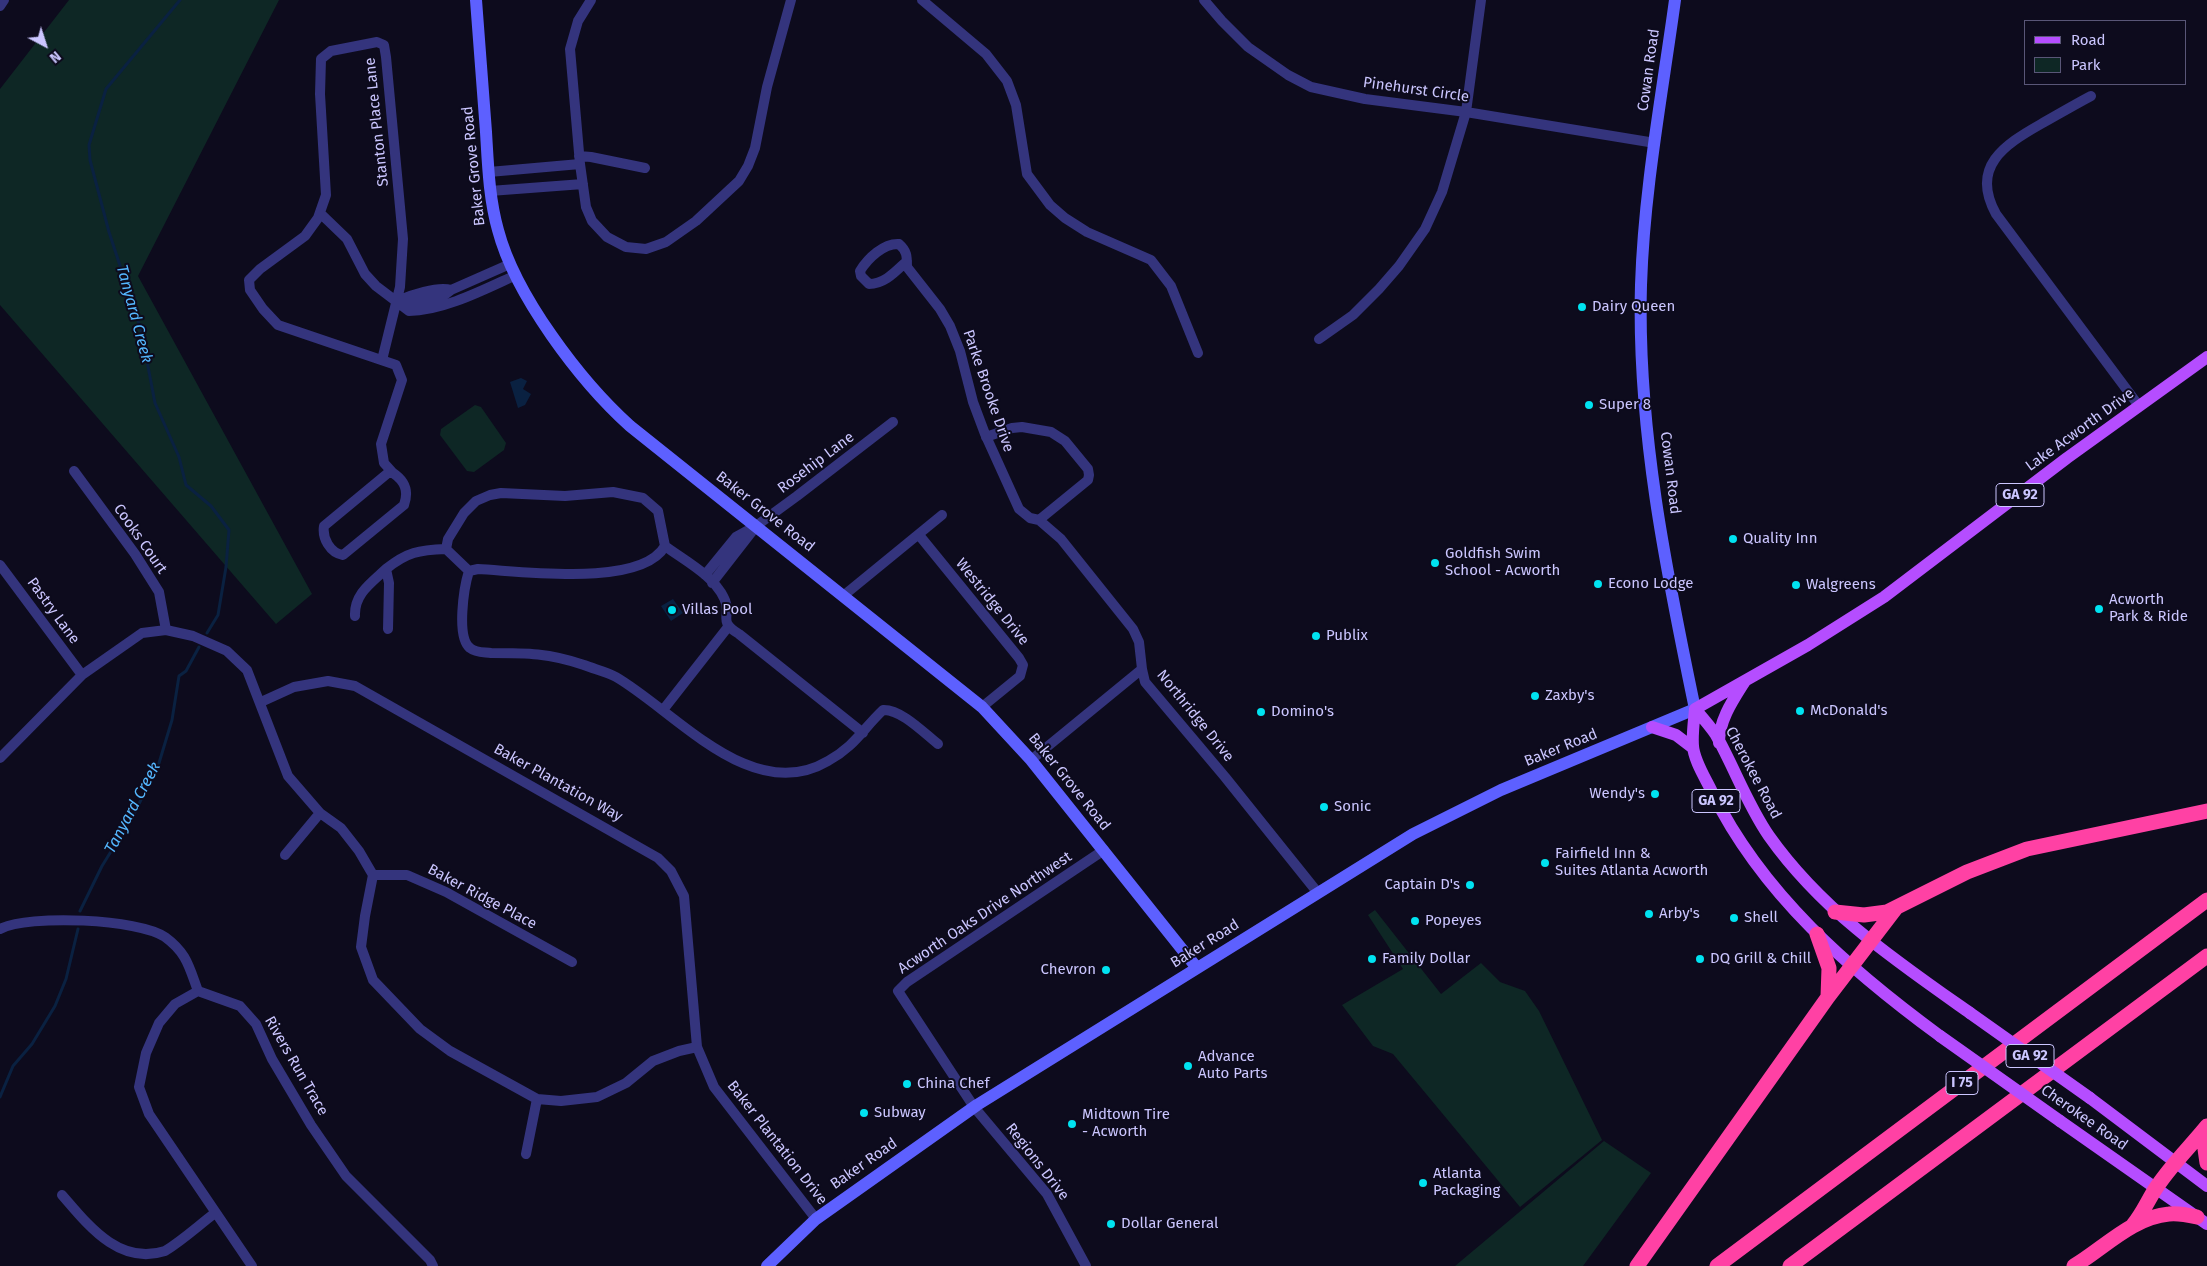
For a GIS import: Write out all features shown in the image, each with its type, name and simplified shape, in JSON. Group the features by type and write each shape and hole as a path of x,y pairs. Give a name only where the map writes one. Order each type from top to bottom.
{"highway":[{"path":"1835,912 1864,915 1896,908 1967,872 2027,849 2207,811"},
{"name":"I 75","path":"1717,1266 2207,900"},
{"path":"1637,1266 1828,997 1853,967 1896,908"},
{"path":"1817,934 1829,968 1828,997"},
{"path":"1790,1266 2207,956"},
{"path":"2131,1228 2143,1213 2156,1188 2175,1162 2207,1126"},
{"path":"2207,1126 2204,1142 2207,1163"},
{"path":"2074,1266 2131,1228 2155,1217 2168,1214 2202,1220"}],"main road":[{"name":"Baker Grove Road","path":"476,0 490,191 498,231 513,270 530,302 566,354 606,403 644,437 982,707 1031,760 1197,968"},
{"name":"Cowan Road","path":"1675,0 1648,190 1641,285 1643,394 1658,514 1678,628 1695,709"},
{"name":"Lake Acworth Drive","path":"1695,709 1884,598 2207,357"},
{"path":"1719,743 1721,728 1728,710 1746,680"},
{"name":"Baker Road","path":"767,1266 816,1219 974,1107 1413,834 1484,799 1695,709"},
{"name":"Cherokee Road","path":"1695,709 1715,734 1750,804 1768,834 1802,879 1835,912 1870,942 2090,1098 2207,1186"},
{"name":"Cherokee Road","path":"1695,709 1693,748 1714,796 1746,851 1777,891 1817,934 1896,1004 2202,1220"},
{"path":"1652,727 1676,735 1693,748"}],"street":[{"path":"0,6 4,0"},
{"path":"592,0 578,21 570,49 579,160 588,212 594,225 610,239 632,248 646,249 666,242 696,221 739,181 748,166 755,148 767,86 792,0"},
{"path":"922,0 986,54 1007,81 1016,105 1027,174 1050,205 1065,218 1087,232 1151,260 1171,286 1198,353"},
{"name":"Pinehurst Circle","path":"1204,0 1248,47 1288,75 1311,86 1365,99 1466,112 1655,143"},
{"path":"1320,339 1353,315 1379,289 1399,266 1425,229 1442,192 1466,112 1480,0"},
{"name":"Stanton Place Lane","path":"392,472 358,496 324,526 323,533 337,554 344,555 404,505 408,495 405,485 399,477 384,463 381,444 402,380 396,365 278,325 250,290 249,280 260,269 305,236 320,213 326,195 320,94 321,59 331,51 377,42 384,45 386,57 400,200 402,264 397,301"},
{"path":"2091,96 2004,147 1992,164 1988,182 1989,196 1996,214 2139,406"},
{"path":"489,172 591,157 645,168"},
{"path":"490,191 583,184"},
{"path":"320,213 347,239 366,274 376,286 409,311 422,310 474,293 513,270"},
{"name":"Parke Brooke Drive","path":"907,261 885,280 876,284 869,284 861,276 860,271 865,263 892,243 899,244 904,248 906,251 907,261 907,267 940,309 950,326 960,351 973,402 986,437 1019,509 1030,518 1039,520 1061,539 1133,629 1140,642 1142,669"},
{"path":"397,301 416,301 440,297 450,290 513,270"},
{"path":"382,360 397,301"},
{"name":"Rosehip Lane","path":"708,579 736,537 756,526 893,422"},
{"path":"986,437 1012,428 1022,427 1051,432 1065,441 1088,470 1090,475 1088,480 1039,520"},
{"name":"Cooks Court","path":"74,472 135,554 159,592 166,630"},
{"path":"446,549 448,539 464,513 476,501 501,492 542,496 613,492 642,498 658,512 665,546 708,579 721,592 726,603 725,620 728,627 863,733"},
{"path":"843,596 942,515"},
{"name":"Westridge Drive","path":"919,535 1019,658 1022,665 1020,676 982,707"},
{"path":"469,571 478,568 553,574 596,573 645,563 661,553 665,546"},
{"path":"355,616 355,606 359,596 386,569 410,553 420,550 446,549 469,571"},
{"name":"Pastry Lane","path":"0,565 82,675"},
{"path":"386,569 389,584 388,629"},
{"path":"469,571 463,616 464,640 469,648 479,652 546,654 615,676 720,751 744,764 768,772 784,773 814,768 846,749 883,710 889,710 904,717 938,744"},
{"path":"663,710 728,627"},
{"path":"1,755 82,675 142,633 166,630 193,636 227,651 247,670 261,702 288,776 320,814 341,828 359,851 373,875 361,947 374,980 420,1029 450,1051 538,1099 562,1101 597,1097 626,1083 653,1061 679,1051 697,1047"},
{"name":"Northridge Drive","path":"1031,760 1142,669 1145,682 1225,777 1318,893"},
{"name":"Baker Plantation Way","path":"261,702 294,687 328,681 356,686 658,858 671,871 684,896 697,1047"},
{"path":"285,855 320,814"},
{"name":"Acworth Oaks Drive Northwest","path":"974,1107 898,991 907,982 1104,850"},
{"name":"Baker Ridge Place","path":"373,875 407,875 446,892 572,962"},
{"path":"0,929 37,921 80,921 142,927 164,936 184,954 198,991 175,1004 159,1023 146,1053 139,1087 149,1114 252,1266"},
{"name":"Rivers Run Trace","path":"198,991 240,1006 256,1024 272,1059 311,1125 346,1176 430,1260 433,1266"},
{"name":"Baker Plantation Drive","path":"697,1047 714,1087 816,1219"},
{"path":"526,1154 538,1099"},
{"name":"Regions Drive","path":"974,1107 1047,1194 1086,1266"},
{"path":"62,1195 102,1242 125,1257 142,1260 165,1251 215,1213"}],"green space":[{"path":"69,0 279,0 138,276 312,594 276,624 0,305 0,89"},
{"path":"475,405 481,407 506,443 504,450 474,472 467,471 440,435 441,429"},
{"path":"1375,910 1441,994 1481,963 1500,982 1525,991 1539,1011 1602,1140 1520,1207 1393,1054 1373,1046 1342,1005 1403,969 1368,915"},
{"path":"1604,1141 1651,1173 1583,1266 1455,1266"}],"water":[{"path":"521,378 527,381 523,389 531,394 525,405 518,408 510,382"},
{"name":"Villas Pool","path":"673,599 683,613 671,621 661,606"}],"waterway":[{"name":"Tanyard Creek","path":"180,0 106,89 89,145 90,160 109,232 141,330 155,403 179,457 186,485 211,506 229,530 226,567 218,615 207,633"},
{"name":"Tanyard Creek","path":"80,911 102,866 133,816 159,763 172,720 179,676 186,671 199,647"},
{"name":"Tanyard Creek","path":"0,1097 13,1066 32,1044 55,1006 66,979 78,929"}],"place":[{"name":"Dairy Queen","path":"1582,307"},
{"name":"Super 8","path":"1589,405"},
{"name":"Quality Inn","path":"1733,539"},
{"name":"Goldfish Swim School - Acworth","path":"1435,563"},
{"name":"Econo Lodge","path":"1598,584"},
{"name":"Walgreens","path":"1796,585"},
{"name":"Acworth Park & Ride","path":"2099,609"},
{"name":"Villas Pool","path":"672,610"},
{"name":"Publix","path":"1316,636"},
{"name":"Zaxby's","path":"1535,696"},
{"name":"McDonald's","path":"1800,711"},
{"name":"Domino's","path":"1261,712"},
{"name":"Wendy's","path":"1655,794"},
{"name":"Sonic","path":"1324,807"},
{"name":"Fairfield Inn & Suites Atlanta Acworth","path":"1545,863"},
{"name":"Captain D's","path":"1470,885"},
{"name":"Arby's","path":"1649,914"},
{"name":"Shell","path":"1734,918"},
{"name":"Popeyes","path":"1415,921"},
{"name":"Family Dollar","path":"1372,959"},
{"name":"DQ Grill & Chill","path":"1700,959"},
{"name":"Chevron","path":"1106,970"},
{"name":"Advance Auto Parts","path":"1188,1066"},
{"name":"China Chef","path":"907,1084"},
{"name":"Subway","path":"864,1113"},
{"name":"Midtown Tire - Acworth","path":"1072,1124"},
{"name":"Atlanta Packaging","path":"1423,1183"},
{"name":"Dollar General","path":"1111,1224"}]}
